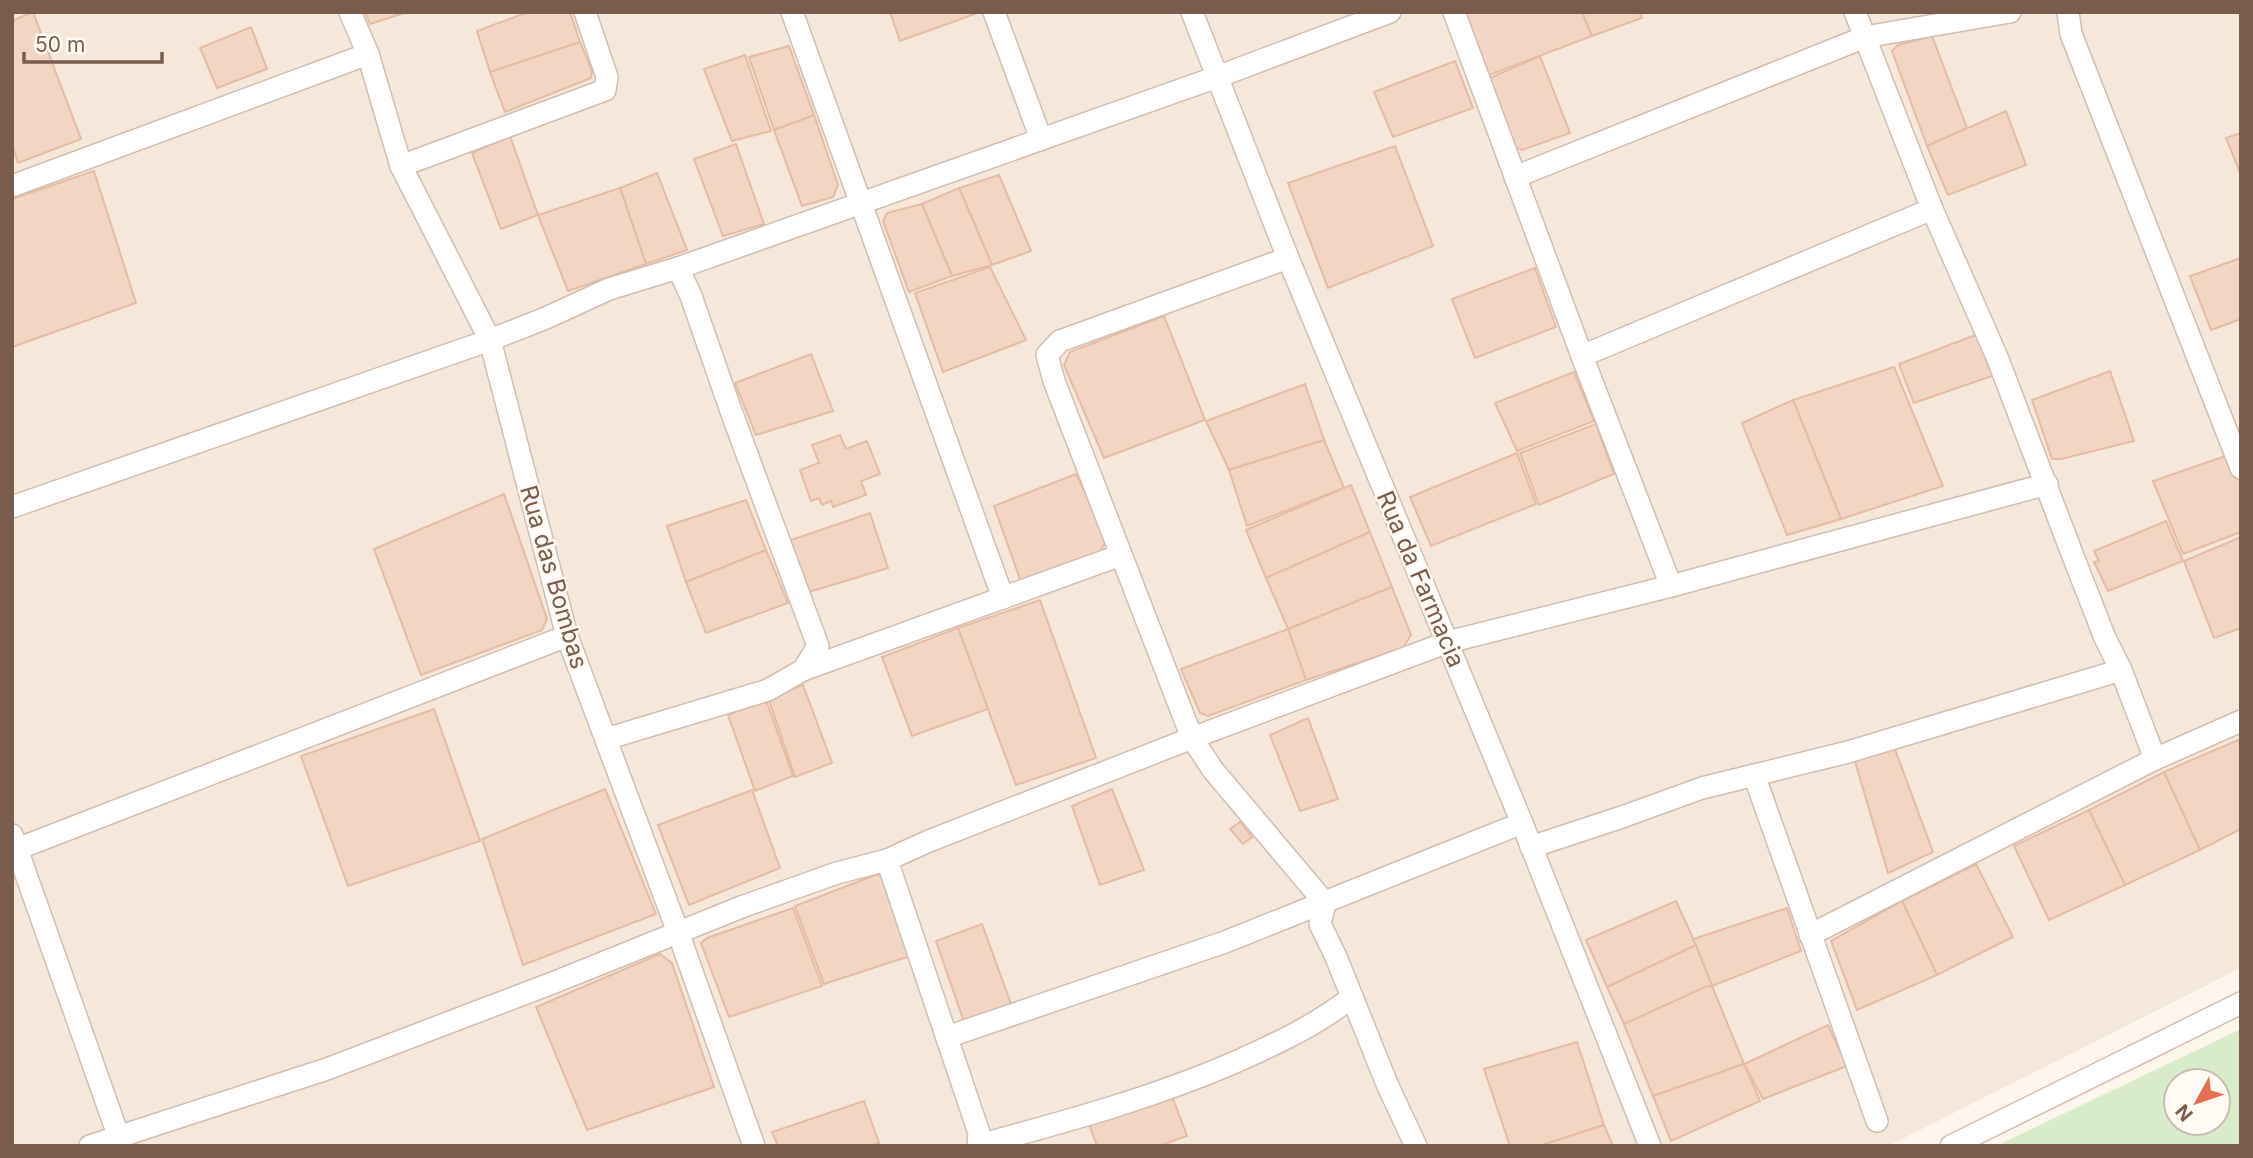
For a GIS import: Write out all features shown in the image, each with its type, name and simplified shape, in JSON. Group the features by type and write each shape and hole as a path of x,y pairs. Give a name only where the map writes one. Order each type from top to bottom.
{"street":[{"name":"Rua das Bombas","path":"350,12 368,54 401,166 490,340 567,636 678,932 754,1146"},
{"path":"401,166 605,90 607,77 585,12"},
{"path":"792,12 1003,598"},
{"path":"994,12 1041,139"},
{"name":"Rua da Farmacia","path":"1192,12 1288,258 1522,823 1650,1146"},
{"path":"12,507 490,340 547,318 609,289 678,268 1390,12"},
{"path":"1454,12 1671,586"},
{"path":"1855,12 1932,209 1997,357 2096,615 2121,670 2155,759"},
{"path":"1515,177 1865,37 2010,12"},
{"path":"2068,12 2071,34 2241,468"},
{"path":"12,186 368,54"},
{"path":"1582,356 1932,209"},
{"path":"1288,258 1060,341 1047,355 1054,381 1192,738 1213,770 1325,902"},
{"path":"678,268 691,296 818,646 803,670"},
{"path":"90,1146 120,1140 327,1069 678,932 837,873 887,860 1192,738 1448,642 1671,586 2047,484"},
{"path":"606,739 768,690 803,670 1121,555"},
{"path":"120,1140 14,845 567,636"},
{"path":"1531,847 1702,788 1848,752 2121,670"},
{"path":"1810,935 2155,759 2241,721"},
{"path":"1754,775 1877,1121"},
{"path":"947,1037 1201,950 1522,823"},
{"path":"887,860 979,1133 979,1145 1106,1110 1193,1081 1277,1044 1329,1015 1352,997"},
{"path":"1325,902 1320,924 1416,1146"},
{"path":"1951,1146 2241,1003"}],"shaded area":[{"path":"12,12 2241,12 2241,968 1888,1146 12,1146"}],"green space":[{"path":"2241,1029 2241,1146 1996,1146"}],"building":[{"path":"33,12 81,139 18,163 12,145 12,21"},
{"path":"365,12 407,12 370,24"},
{"path":"528,12 570,12 580,42 490,72 477,31"},
{"path":"890,12 974,12 975,14 900,41"},
{"path":"1463,12 1582,12 1592,36 1489,75"},
{"path":"1582,12 1640,12 1642,18 1592,36"},
{"path":"251,27 267,69 217,88 200,48"},
{"path":"1932,36 1967,128 1927,146 1892,51 1898,45"},
{"path":"580,42 592,71 591,78 505,112 490,72"},
{"path":"789,46 814,115 774,130 749,57"},
{"path":"745,55 771,131 732,141 704,69"},
{"path":"1540,56 1570,133 1522,150 1515,147 1490,78"},
{"path":"1455,61 1473,108 1393,137 1374,92"},
{"path":"2006,111 2026,165 1948,195 1927,146"},
{"path":"814,115 838,185 833,197 802,206 774,130"},
{"path":"2241,133 2241,175 2226,138"},
{"path":"510,136 538,215 501,229 472,153"},
{"path":"736,144 764,224 723,236 694,159"},
{"path":"1395,146 1433,246 1328,288 1288,183"},
{"path":"94,171 136,303 12,347 12,199"},
{"path":"657,173 687,250 646,264 620,188"},
{"path":"999,175 1031,251 992,265 959,188"},
{"path":"620,188 646,264 568,291 538,215"},
{"path":"959,188 992,265 952,276 922,204"},
{"path":"922,204 952,276 909,292 883,221 887,213"},
{"path":"2241,258 2241,319 2211,330 2190,276"},
{"path":"990,267 1026,340 943,372 915,293"},
{"path":"1535,268 1556,327 1475,358 1452,299"},
{"path":"1164,316 1205,420 1104,458 1064,365 1070,352"},
{"path":"1978,334 1995,375 1914,403 1899,364"},
{"path":"811,354 833,411 756,435 735,383"},
{"path":"1894,367 1943,486 1841,519 1793,400"},
{"path":"2110,371 2134,441 2052,459 2032,400"},
{"path":"1574,372 1594,421 1517,451 1495,403"},
{"path":"1305,384 1324,440 1229,470 1206,421"},
{"path":"1793,400 1841,519 1787,535 1742,423"},
{"path":"1596,424 1614,474 1539,505 1520,453"},
{"path":"840,435 846,449 867,441 880,474 861,481 866,495 833,507 831,501 822,505 819,498 811,501 800,470 819,463 812,445"},
{"path":"1324,440 1344,488 1247,526 1229,470"},
{"path":"1517,453 1536,504 1431,546 1410,497"},
{"path":"2231,454 2241,482 2241,532 2183,554 2153,481"},
{"path":"1076,474 1108,539 1099,553 1021,582 994,506"},
{"path":"1351,485 1370,532 1266,578 1246,530"},
{"path":"504,494 547,619 542,630 421,675 374,549"},
{"path":"746,500 766,550 686,582 667,526"},
{"path":"870,513 888,568 809,592 788,541"},
{"path":"2166,521 2183,561 2108,591 2094,562 2099,561 2094,551"},
{"path":"1370,532 1392,587 1288,629 1266,578"},
{"path":"2241,537 2241,628 2214,638 2184,561"},
{"path":"766,550 788,603 706,633 686,582"},
{"path":"1392,587 1411,635 1403,648 1306,680 1288,629"},
{"path":"1040,600 1096,758 1016,785 958,628"},
{"path":"958,628 988,709 912,736 882,657"},
{"path":"1288,629 1306,680 1208,716 1200,713 1181,669"},
{"path":"803,685 832,763 795,777 768,697"},
{"path":"766,700 793,776 755,791 728,715"},
{"path":"434,709 480,841 348,886 301,756"},
{"path":"1308,718 1338,799 1300,811 1270,735"},
{"path":"2238,740 2241,746 2241,829 2200,850 2164,772"},
{"path":"1893,744 1933,852 1888,873 1854,758"},
{"path":"2164,772 2200,850 2125,885 2089,810"},
{"path":"605,789 656,914 523,965 482,839"},
{"path":"1112,789 1144,870 1100,885 1072,806"},
{"path":"752,790 780,868 689,905 658,825"},
{"path":"2089,810 2125,885 2049,920 2014,846"},
{"path":"1240,822 1252,837 1243,844 1230,829"},
{"path":"1976,864 2013,937 1937,975 1902,901"},
{"path":"878,874 885,879 913,955 824,984 795,906"},
{"path":"1676,901 1696,945 1607,987 1586,940"},
{"path":"1902,901 1937,975 1857,1010 1831,941"},
{"path":"793,908 822,986 729,1017 701,943 707,938"},
{"path":"1787,908 1801,951 1712,986 1693,939"},
{"path":"982,924 1011,1004 964,1022 936,941"},
{"path":"1696,945 1712,986 1624,1024 1607,987"},
{"path":"660,954 672,963 714,1087 587,1130 536,1007"},
{"path":"1712,986 1744,1064 1653,1096 1624,1024"},
{"path":"1828,1025 1847,1066 1763,1099 1744,1064"},
{"path":"1577,1042 1604,1125 1539,1146 1510,1146 1484,1069"},
{"path":"1744,1064 1760,1101 1671,1141 1653,1096"},
{"path":"1172,1096 1187,1136 1159,1146 1097,1146 1089,1124"},
{"path":"864,1101 879,1143 871,1146 778,1146 772,1132"},
{"path":"1604,1125 1613,1146 1539,1146"}]}
